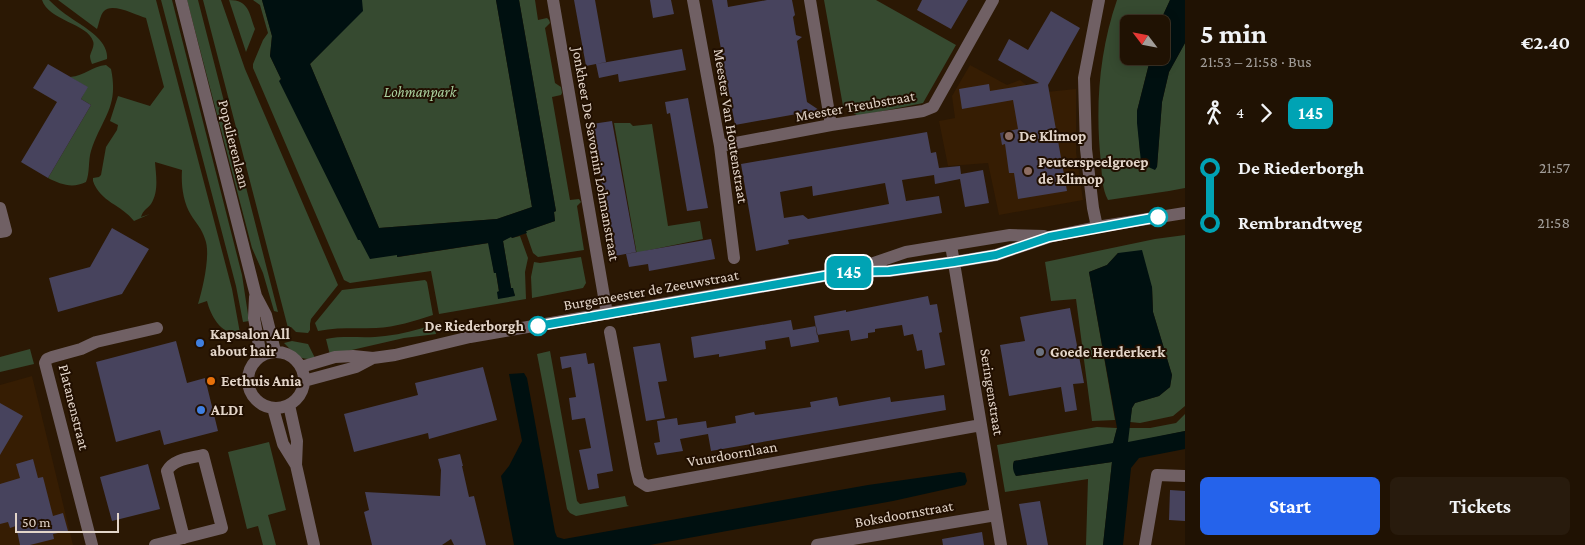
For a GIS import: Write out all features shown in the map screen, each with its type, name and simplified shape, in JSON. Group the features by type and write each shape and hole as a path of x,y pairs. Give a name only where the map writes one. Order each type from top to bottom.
{"street":[{"name":"Populierenlaan","path":"181,0 256,296 266,315 275,351"},
{"name":"Jonkheer De Savornin Lohmanstraat","path":"552,0 607,314"},
{"name":"Meester Van Houtenstraat","path":"693,0 720,146 734,258"},
{"path":"810,0 831,126"},
{"name":"Meester Treubstraat","path":"720,146 923,111 933,107 993,0"},
{"path":"1097,1 1084,78 1086,148 1097,227"},
{"path":"0,208 6,231 0,232"},
{"name":"Burgemeester de Zeeuwstraat","path":"301,366 344,356 373,358 396,355 470,337 847,272 889,271 996,255 1049,237 1097,227 1185,213"},
{"name":"Burgemeester de Zeeuwstraat","path":"847,272 906,252 1010,235 1049,237"},
{"name":"Seringenstraat","path":"951,245 1001,545"},
{"name":"Populierenlaan","path":"256,296 254,318 261,356"},
{"name":"Platanenstraat","path":"92,545 45,363 52,357 81,350 96,342 156,328"},
{"name":"Vuurdoornlaan","path":"610,332 639,482 647,486 981,425"},
{"path":"275,351 290,355 301,366 304,381 299,395 289,405 273,408 259,402 249,390 248,382 250,367 261,356 275,351"},
{"name":"Burgemeester de Zeeuwstraat","path":"304,381 356,367 373,358"},
{"path":"289,405 297,441 296,466 314,545"},
{"path":"273,408 283,444 296,466"},
{"path":"156,545 184,538 222,528 203,455 175,462 167,471 184,538"},
{"path":"1145,545 1157,475 1185,476"},
{"name":"Boksdoornstraat","path":"817,545 996,515"}],"shaded area":[{"path":"262,0 362,0 363,11 310,64 379,228 497,219 532,207 496,0 519,0 556,211 554,212 555,221 503,241 511,288 513,288 515,296 498,299 497,292 499,291 496,273 494,273 488,243 397,257 397,255 370,259 360,240 358,240 279,81 281,79 270,56 272,36"},
{"path":"1170,0 1185,0 1185,43 1169,72 1162,102 1157,167 1155,170 1141,162 1137,111 1149,65 1170,65 1170,15 1163,15"},
{"name":"De Klimop","path":"970,65 1007,85 1020,80 1036,93 1076,89 1076,152 1083,200 999,215 988,163 948,166 939,121 955,118 952,96"},
{"path":"1142,250 1152,287 1153,312 1172,375 1170,387 1159,396 1135,403 1132,408 1128,442 1185,431 1185,449 1139,458 1131,468 1123,545 1103,545 1112,462 1016,476 1013,465 1014,461 1113,443 1117,428 1089,272 1107,265 1118,253"},
{"path":"524,373 527,378 555,532 557,537 564,539 868,485 960,472 965,473 967,481 965,485 893,501 650,545 514,545 501,476 509,466 522,441 509,374"},
{"path":"32,376 73,545 0,545 0,385"}],"green space":[{"path":"42,0 49,0 62,12 95,35 107,52 107,59 92,64 90,56 93,41 90,35 52,12"},
{"path":"58,0 156,0 232,289 240,333 228,332 218,324 211,313 207,301 198,304 206,271 207,245 184,199 182,170 155,162 156,183 154,199 141,217 150,214 134,221 124,211 106,199 96,188 93,181 93,178 101,175 106,147 117,130 118,125 110,121 118,96 150,106 164,87 146,18 118,8 108,9 104,11 97,29"},
{"path":"161,0 172,0 242,275 249,321 243,322 236,286"},
{"path":"187,0 198,0 278,312 274,311 263,273 252,248"},
{"path":"203,0 221,0 245,69 338,285 311,319 308,333 296,332 291,327 288,328"},
{"path":"229,0 241,2 247,8 255,29 246,52"},
{"path":"253,0 262,0 272,36 270,56 280,80 360,240 398,257 489,243 494,273 496,273 499,298 515,295 511,288 503,241 511,236 512,238 520,236 528,258 525,272 526,299 439,314 431,271 350,283 344,280 253,68 263,40 268,33 260,5"},
{"name":"Lohmanpark","path":"362,0 496,0 532,207 497,219 379,228 310,64 362,11"},
{"path":"519,0 535,0 538,20 547,18 550,23 545,28 555,83 561,87 562,93 552,97 570,200 579,199 581,202 577,206 584,250 538,257 533,253 526,233 526,231 555,221 554,212 556,211"},
{"path":"824,0 876,0 956,45 923,103 858,116 843,106"},
{"path":"1117,0 1170,0 1163,15 1120,15 1120,65 1149,65 1137,111 1140,152 1157,167 1162,102 1169,72 1185,43 1185,188 1108,200 1102,177 1098,122 1102,60"},
{"path":"106,65 111,69 113,93 108,112 91,151 86,182 71,185 62,184 48,178 91,105 81,99 87,87 70,77"},
{"path":"614,123 630,123 633,126 652,124 668,226 700,221 703,239 645,251 637,255"},
{"path":"1185,235 1185,406 1173,416 1140,423 1130,422 1132,408 1135,403 1159,396 1170,387 1172,375 1153,312 1152,287 1118,253 1107,265 1089,272 1115,420 1092,421 1076,299 1051,301 1045,262 1155,239"},
{"path":"581,257 586,283 583,288 532,298 531,277 534,262 540,263"},
{"path":"425,280 427,282 433,315 391,326 318,331 315,323 342,290"},
{"path":"434,324 436,334 404,338 330,355 326,339 391,335 410,332"},
{"path":"292,341 308,344 315,358 305,359 298,356 284,343"},
{"path":"30,349 34,364 0,372 0,357"},
{"path":"550,351 577,501 580,504 625,496 629,506 576,516 567,509 537,354"},
{"path":"1185,414 1185,431 1128,443 1128,428 1150,428 1176,423"},
{"path":"1097,427 1117,428 1113,444 1014,461 1013,465 1016,476 1112,462 1103,545 1086,545 1088,479 1005,492 997,445"},
{"path":"269,442 286,510 268,515 276,545 263,545 258,526 247,529 228,452"}],"building":[{"path":"574,0 595,0 606,62 586,66"},
{"path":"650,0 671,0 674,14 653,18"},
{"path":"712,0 727,0 728,7 767,0 792,0 796,35 802,37 797,41 807,102 819,110 735,125"},
{"path":"922,0 968,0 951,29 917,10"},
{"path":"1051,11 1080,28 1048,85 1067,191 1018,199 1014,173 1009,173 1005,144 1002,145 1000,133 1018,129 1013,100 962,109 959,89 989,84 990,91 1039,83 998,60 1009,39 1028,50"},
{"path":"682,49 686,70 619,82 618,74 599,78 596,64"},
{"path":"48,64 88,87 81,99 91,105 48,178 21,162 57,102 33,88"},
{"path":"688,98 708,208 687,211 670,113 667,114 665,102"},
{"path":"612,121 636,252 615,256 609,238 611,236 595,144 593,144 592,124"},
{"path":"927,132 931,153 936,152 939,168 960,166 961,174 983,170 989,203 965,207 960,179 935,184 934,175 902,180 906,201 939,196 942,213 788,240 789,244 756,251 741,164","holes":["885,183 889,204 808,219 803,215 784,218 780,192 812,186 813,196"]},
{"path":"112,228 149,249 122,294 58,312 49,278 90,267"},
{"path":"711,239 715,259 649,271 648,264 629,267 626,254"},
{"path":"928,296 930,305 937,304 942,332 939,333 945,365 925,369 922,350 917,351 913,334 904,336 902,325 875,329 875,332 868,333 868,338 851,341 849,330 817,335 814,316 846,310 846,312"},
{"name":"Goede Herderkerk","path":"1070,308 1084,383 1073,384 1077,410 1065,412 1061,387 1009,396 1000,345 1025,341 1020,317"},
{"path":"791,320 793,330 816,326 819,342 791,347 789,337 765,341 766,349 719,357 719,354 694,358 691,337"},
{"path":"176,341 187,383 205,378 218,431 164,445 160,430 116,442 96,362"},
{"path":"660,343 667,381 658,382 665,418 646,421 633,347"},
{"path":"586,353 588,364 594,363 613,471 597,474 599,488 588,490 579,450 591,448 585,418 572,420 569,398 576,397 571,367 562,369 560,357"},
{"path":"483,367 497,420 429,439 428,433 354,452 344,414 418,395 415,383"},
{"path":"944,395 946,410 711,451 708,434 680,439 683,451 657,455 654,443 660,442 657,421 677,418 678,425 706,421 707,428 736,423 735,416 754,412 755,415 811,407 810,402 837,397 839,406 890,397 891,402"},
{"path":"0,403 23,416 0,455"},
{"path":"460,454 469,497 474,496 486,545 454,545 451,539 442,545 372,545 364,512 369,510 365,492 440,496 441,470 438,459"},
{"path":"33,459 38,478 43,477 53,516 63,513 68,531 53,534 54,539 30,545 20,545 16,526 10,528 8,522 0,524 0,484 20,478 16,464"},
{"path":"148,464 160,509 112,521 100,477"},
{"path":"1170,490 1185,491 1185,521 1169,520"},
{"path":"1040,501 1048,545 1027,545 1019,504"},
{"path":"982,532 984,545 943,545 942,539"}],"bus line":[{"name":"145","path":"538,326 847,272 909,269 996,255 1049,237 1158,217"}],"place":[{"name":"De Klimop","path":"1009,136"},
{"name":"Peuterspeelgroep de Klimop","path":"1028,171"},
{"name":"De Riederborgh","path":"538,326"},
{"name":"Kapsalon All about hair","path":"200,343"},
{"name":"Goede Herderkerk","path":"1040,352"},
{"name":"Eethuis Ania","path":"211,381"},
{"name":"ALDI","path":"201,410"}]}
